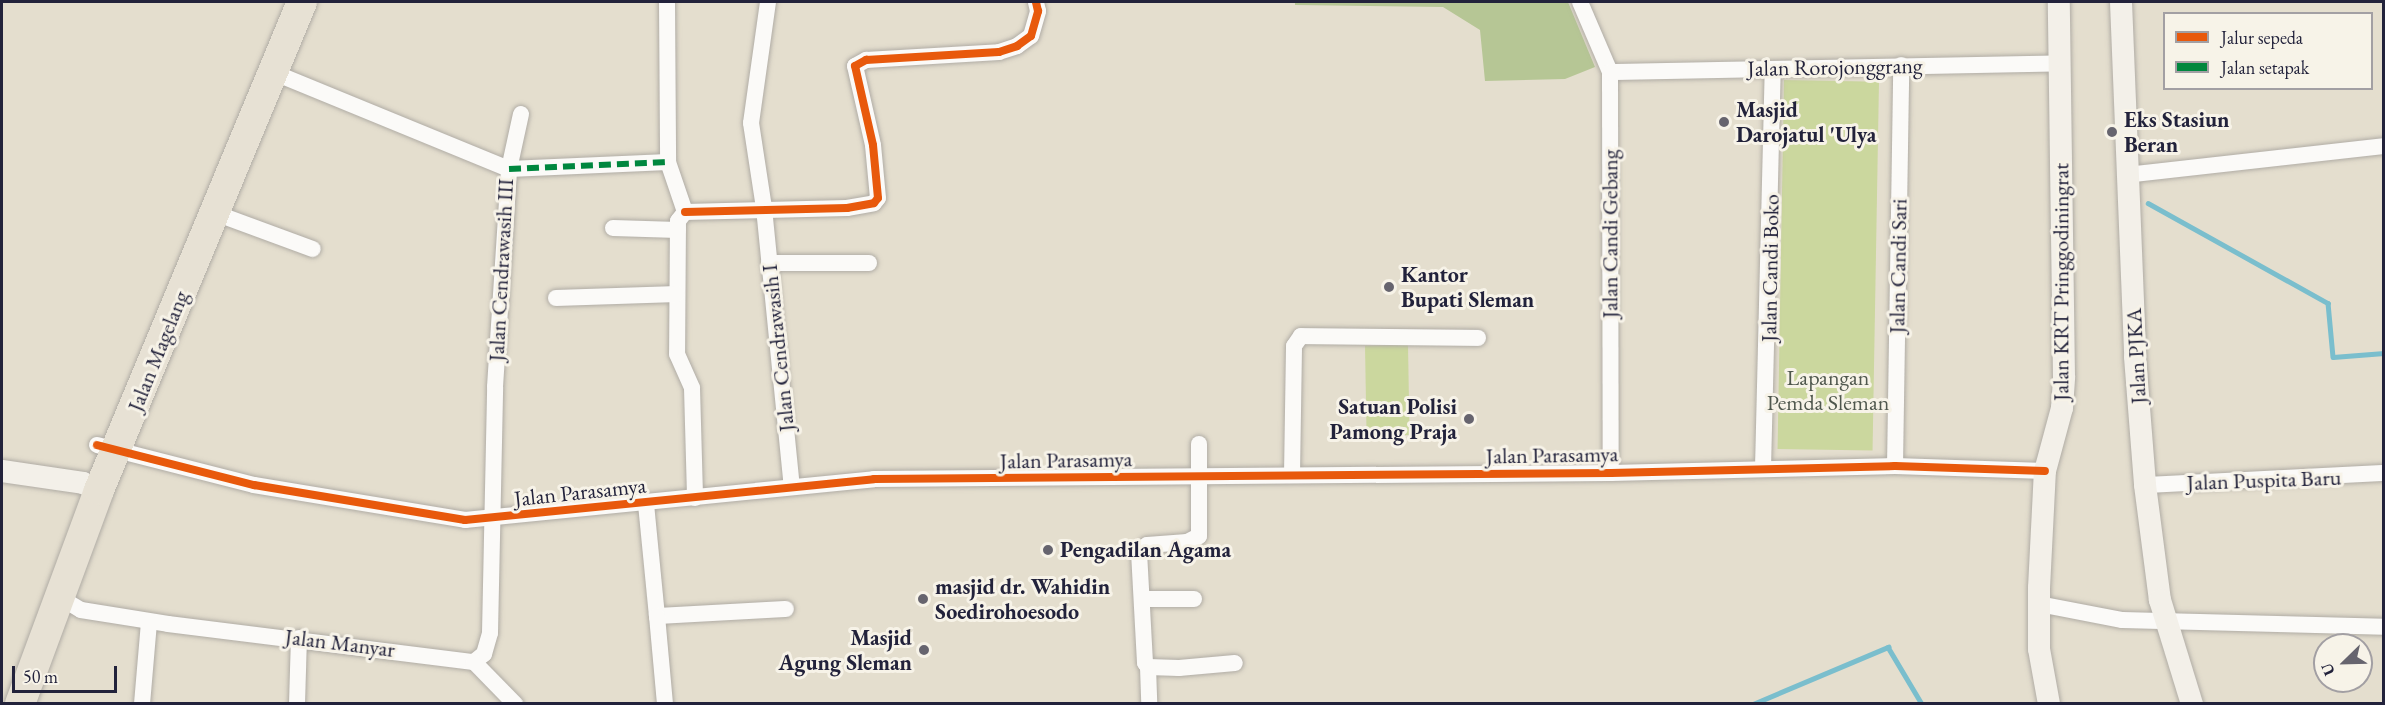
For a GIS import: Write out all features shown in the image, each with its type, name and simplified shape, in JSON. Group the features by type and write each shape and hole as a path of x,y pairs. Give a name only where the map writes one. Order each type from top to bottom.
{"highway":[{"name":"Jalan Magelang","path":"2,697 91,487 284,2"},
{"name":"Jalan Magelang","path":"107,447 215,213 270,71 302,2"},
{"name":"Jalan Magelang","path":"20,704 61,598 91,487"}],"main road":[{"name":"Jalan KRT Pringgodiningrat","path":"2049,704 2040,660 2039,604 2045,471 2062,408 2064,376 2059,2"},
{"name":"Jalan PJKA","path":"2121,2 2126,175 2145,485 2165,620 2192,704"},
{"path":"2,471 91,487"}],"street":[{"path":"667,2 668,162 685,212 678,230 677,354 692,388 695,498"},
{"name":"Jalan Cendrawasih I","path":"768,2 751,123 764,208 792,487"},
{"path":"685,212 764,208 847,208 874,203 878,198 873,146 855,66 866,60 999,52 1017,46 1031,36 1038,11 1036,2"},
{"name":"Jalan Candi Gebang","path":"1580,2 1610,72 1611,472"},
{"name":"Jalan Rorojonggrang","path":"1610,72 2059,63"},
{"name":"Jalan Candi Sari","path":"1895,466 1901,65"},
{"name":"Jalan Candi Boko","path":"1763,468 1773,69"},
{"name":"Jalan Cendrawasih III","path":"270,71 509,169 495,387 492,519"},
{"path":"520,114 509,169 668,162"},
{"path":"2126,175 2384,146"},
{"path":"215,213 313,249"},
{"path":"613,228 678,230"},
{"path":"769,262 869,263"},
{"path":"556,298 677,294"},
{"path":"1292,475 1294,346 1301,336 1478,338"},
{"path":"1149,704 1141,548 1186,542 1201,532 1198,444"},
{"name":"Jalan Parasamya","path":"107,447 254,485 465,520 646,504 874,479 1611,472 1895,466 2045,471"},
{"name":"Jalan Puspita Baru","path":"2145,485 2384,473"},
{"path":"646,504 665,704"},
{"path":"492,519 490,633 484,654 474,662 515,704"},
{"name":"Jalan Manyar","path":"61,598 81,610 149,622 299,638 474,662"},
{"path":"1142,599 1194,599"},
{"path":"2039,604 2114,619 2384,627"},
{"path":"657,616 786,609"},
{"path":"142,704 149,622"},
{"path":"297,704 299,638"},
{"path":"1148,667 1234,663"}],"green space":[{"path":"1295,2 1568,2 1595,67 1565,79 1485,81 1480,30 1443,7 1295,5"},
{"name":"Lapangan Pemda Sleman","path":"1784,80 1879,82 1873,451 1778,449"},
{"path":"1408,345 1410,435 1367,436 1365,346"}],"waterway":[{"path":"2148,203 2328,303 2333,357 2384,353"},
{"path":"1753,704 1888,647 1922,704"}],"marked path":[{"path":"509,169 668,162"}],"cycle path":[{"path":"685,212 847,208 874,203 878,198 873,145 855,66 866,60 999,52 1017,46 1031,36 1038,11 1036,2"},
{"path":"97,445 254,485 465,520 874,479 1611,473 1895,466 2045,471"}],"place":[{"name":"Masjid Darojatul 'Ulya","path":"1724,122"},
{"name":"Eks Stasiun Beran","path":"2112,132"},
{"name":"Kantor Bupati Sleman","path":"1389,287"},
{"name":"Satuan Polisi Pamong Praja","path":"1469,419"},
{"name":"Pengadilan Agama","path":"1048,550"},
{"name":"masjid dr. Wahidin Soedirohoesodo","path":"923,599"},
{"name":"Masjid Agung Sleman","path":"924,650"}]}
